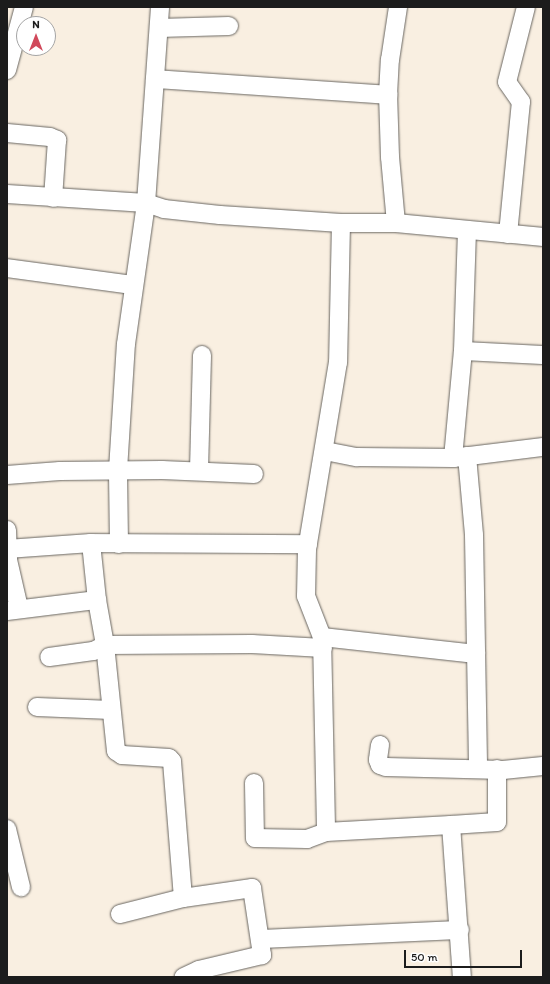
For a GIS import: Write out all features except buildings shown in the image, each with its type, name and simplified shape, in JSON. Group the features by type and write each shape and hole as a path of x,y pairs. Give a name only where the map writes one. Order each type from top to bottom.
{"street":[{"path":"7,67 24,7"},
{"path":"119,544 118,470 133,285 146,203 160,7"},
{"path":"396,223 390,157 388,95 392,45 398,7"},
{"path":"508,234 522,102 507,82 526,7"},
{"path":"159,28 229,26"},
{"path":"155,79 388,95"},
{"path":"7,133 50,137 58,140 53,198"},
{"path":"7,194 146,203 172,210 341,223 396,223 543,236"},
{"path":"326,832 323,643 306,596 308,544 320,466 325,451 338,362 341,223"},
{"path":"467,230 460,457 474,535 478,769"},
{"path":"7,268 133,285"},
{"path":"463,351 543,355"},
{"path":"199,470 202,355"},
{"path":"325,451 357,457 460,457 543,447"},
{"path":"7,475 118,470 199,470 254,474"},
{"path":"7,531 7,549 13,610 97,600"},
{"path":"7,549 91,543 308,544"},
{"path":"91,543 97,600 105,645 111,710 119,754 169,758 172,761 183,898"},
{"path":"49,657 93,651 105,645 323,643 476,654"},
{"path":"37,707 111,710"},
{"path":"380,745 378,760 380,764 386,767 497,770 543,766"},
{"path":"254,783 255,838 307,839 326,832 497,822 497,770"},
{"path":"452,825 462,977"},
{"path":"7,829 22,887"},
{"path":"120,914 183,898 252,888 260,939 261,956 199,970 184,977"},
{"path":"260,939 460,930"}]}
